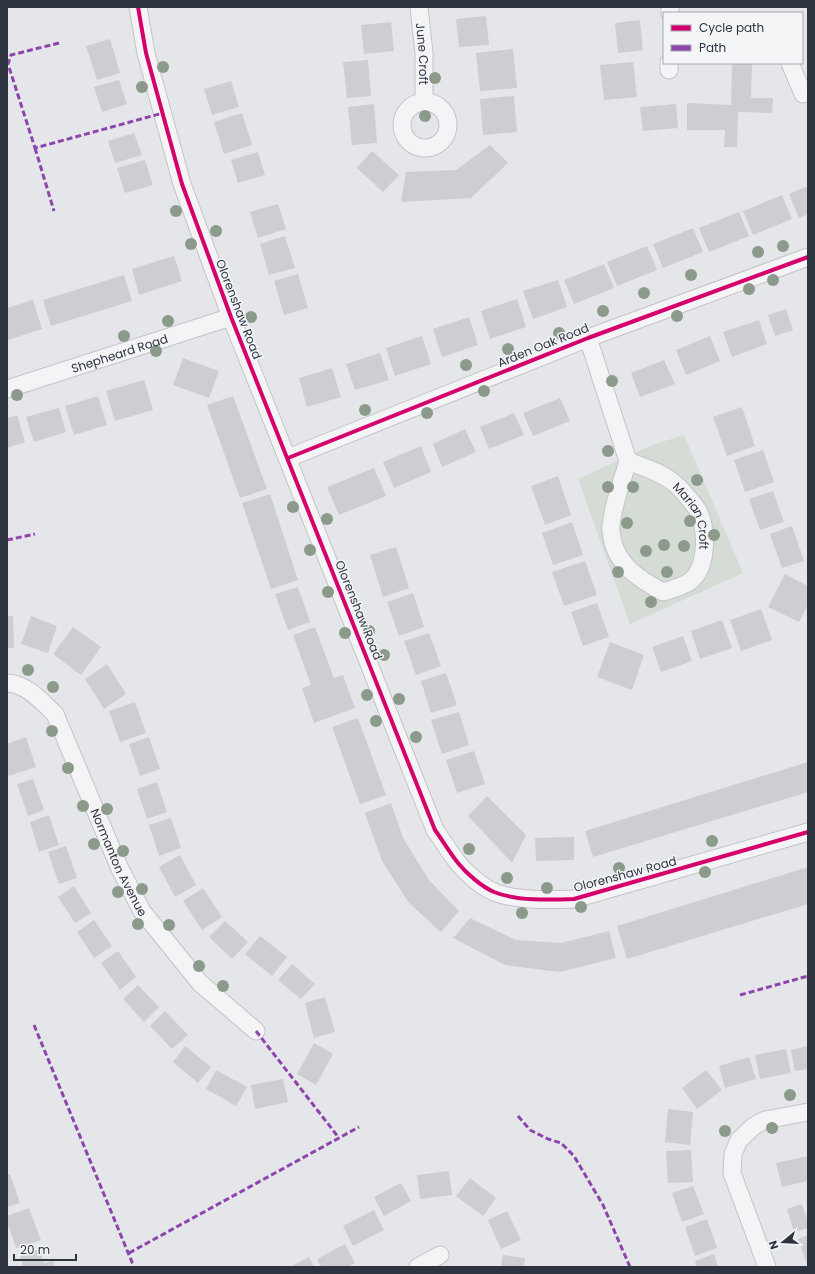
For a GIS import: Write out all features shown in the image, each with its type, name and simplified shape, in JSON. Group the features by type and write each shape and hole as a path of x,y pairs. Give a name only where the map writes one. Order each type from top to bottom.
{"street":[{"name":"Olorenshaw Road","path":"138,7 146,53 182,184 231,317 435,830 459,864 480,884 494,892 516,898 550,900 574,899 808,832"},
{"name":"June Croft","path":"418,7 424,53 424,102"},
{"path":"790,64 803,94"},
{"name":"Arden Oak Road","path":"288,458 588,338 808,257"},
{"name":"Shepheard Road","path":"7,389 231,317"},
{"path":"588,338 628,461"},
{"name":"Marian Croft","path":"628,461 658,473 675,483 698,512 704,536 704,553 700,568 691,581 677,588 663,592 650,585 637,576 621,561 614,548 610,528 615,502 628,461"},
{"name":"Normanton Avenue","path":"7,683 24,688 38,697 55,714 120,869 142,911 200,983 256,1031"},
{"path":"767,1267 732,1173 733,1154 739,1140 754,1126 766,1120 808,1112"},
{"path":"418,1267 440,1255"}],"shaded area":[{"path":"684,435 743,573 630,624 578,479 652,445"}],"building":[{"path":"486,16 489,45 459,47 456,19"},
{"path":"640,20 643,50 618,53 615,23"},
{"path":"391,22 394,51 364,54 361,25"},
{"path":"110,39 120,73 97,80 86,46"},
{"path":"513,49 517,88 480,91 476,53"},
{"path":"368,60 371,96 347,98 343,62"},
{"path":"633,62 637,97 604,100 600,65"},
{"path":"732,64 752,64 751,98 773,98 772,113 738,112 737,147 724,147 725,130 687,130 687,103 731,105"},
{"path":"119,80 127,104 102,112 94,87"},
{"path":"231,81 239,107 212,115 204,89"},
{"path":"514,96 517,132 483,135 480,99"},
{"path":"374,104 377,143 352,145 348,107"},
{"path":"676,104 678,128 643,131 640,107"},
{"path":"242,113 252,145 224,154 214,122"},
{"path":"134,133 142,155 115,163 108,141"},
{"path":"490,145 508,163 471,198 401,202 406,172 456,170"},
{"path":"372,151 399,175 383,192 357,168"},
{"path":"258,152 265,175 238,183 231,160"},
{"path":"145,160 153,185 125,193 117,168"},
{"path":"808,186 808,214 799,218 789,194"},
{"path":"782,195 792,219 753,235 743,211"},
{"path":"278,204 286,229 258,238 250,212"},
{"path":"739,212 749,236 709,252 699,228"},
{"path":"693,228 703,252 663,268 653,244"},
{"path":"285,236 295,268 269,275 260,244"},
{"path":"647,246 657,270 617,286 607,262"},
{"path":"174,256 182,281 139,295 132,269"},
{"path":"604,264 614,288 574,304 564,280"},
{"path":"298,274 308,308 284,315 274,281"},
{"path":"124,275 132,301 51,326 43,300"},
{"path":"558,280 567,307 533,319 523,291"},
{"path":"517,299 526,327 490,339 481,311"},
{"path":"33,300 42,329 8,340 7,308"},
{"path":"786,309 793,330 775,336 768,315"},
{"path":"469,317 478,345 442,357 433,329"},
{"path":"759,320 767,344 732,357 723,332"},
{"path":"422,336 431,364 395,376 386,348"},
{"path":"710,336 720,361 686,375 676,350"},
{"path":"380,353 389,380 355,390 346,364"},
{"path":"183,358 219,371 209,398 173,385"},
{"path":"664,360 675,384 640,397 631,373"},
{"path":"332,368 341,397 307,407 299,378"},
{"path":"144,380 153,410 115,421 106,391"},
{"path":"98,396 107,425 74,435 65,406"},
{"path":"233,396 267,489 240,498 207,405"},
{"path":"560,398 570,421 533,436 523,413"},
{"path":"742,407 755,446 727,456 713,417"},
{"path":"59,408 66,432 34,442 26,417"},
{"path":"514,413 524,435 489,449 480,427"},
{"path":"17,415 25,442 7,448 7,418"},
{"path":"465,429 476,452 442,467 433,444"},
{"path":"421,446 431,472 394,488 383,462"},
{"path":"763,450 774,482 745,492 734,460"},
{"path":"374,468 386,496 339,515 327,487"},
{"path":"558,476 571,515 545,525 531,486"},
{"path":"773,491 784,522 760,530 749,499"},
{"path":"270,494 298,580 271,589 242,503"},
{"path":"572,522 583,555 553,565 542,533"},
{"path":"792,526 804,561 782,568 770,534"},
{"path":"396,547 409,588 383,597 370,555"},
{"path":"585,561 597,595 564,606 552,572"},
{"path":"785,574 808,586 808,605 799,622 768,607"},
{"path":"298,587 310,622 288,630 275,594"},
{"path":"413,593 424,627 399,636 387,602"},
{"path":"597,603 609,637 583,646 571,612"},
{"path":"761,609 772,640 741,651 730,620"},
{"path":"7,616 13,616 14,648 7,648"},
{"path":"31,616 57,626 48,653 21,644"},
{"path":"722,620 732,648 700,659 691,631"},
{"path":"73,627 101,647 81,675 53,654"},
{"path":"315,627 334,678 343,675 355,708 314,723 302,688 311,685 293,635"},
{"path":"429,633 441,666 416,675 404,641"},
{"path":"683,636 692,661 661,672 652,647"},
{"path":"610,642 644,655 632,690 597,677"},
{"path":"107,664 126,694 104,709 85,679"},
{"path":"446,673 457,705 431,713 421,681"},
{"path":"135,702 146,733 120,742 109,711"},
{"path":"459,712 469,745 442,754 431,720"},
{"path":"358,718 386,795 360,804 332,727"},
{"path":"26,737 36,767 9,776 7,771 7,744"},
{"path":"149,737 160,769 140,776 129,744"},
{"path":"474,751 485,784 457,793 446,760"},
{"path":"808,762 808,792 593,857 585,831"},
{"path":"33,779 44,810 28,816 17,784"},
{"path":"157,782 167,812 147,819 137,789"},
{"path":"487,796 526,835 512,863 468,816"},
{"path":"391,803 403,838 429,880 459,911 441,932 409,903 382,861 365,813"},
{"path":"49,815 59,845 39,852 30,822"},
{"path":"171,818 181,848 159,856 149,825"},
{"path":"574,837 574,860 536,861 535,838"},
{"path":"66,846 77,878 59,884 48,852"},
{"path":"180,855 196,885 175,897 159,867"},
{"path":"808,867 808,904 627,959 617,926"},
{"path":"74,886 91,913 75,923 58,897"},
{"path":"203,888 222,917 202,930 183,901"},
{"path":"470,918 516,940 561,943 609,931 616,958 560,972 505,965 453,938"},
{"path":"94,920 112,946 94,958 77,932"},
{"path":"225,921 248,942 232,959 209,937"},
{"path":"260,936 287,957 272,976 245,954"},
{"path":"118,951 136,977 120,990 101,963"},
{"path":"292,964 315,984 301,999 278,980"},
{"path":"138,985 159,1007 144,1022 123,999"},
{"path":"325,997 335,1032 314,1038 305,1003"},
{"path":"165,1011 188,1035 172,1049 150,1026"},
{"path":"314,1043 333,1054 316,1085 297,1074"},
{"path":"185,1046 211,1067 198,1083 173,1062"},
{"path":"808,1046 808,1069 795,1071 791,1050"},
{"path":"786,1049 791,1073 760,1079 755,1055"},
{"path":"749,1057 756,1079 725,1088 719,1066"},
{"path":"216,1070 247,1087 236,1106 206,1089"},
{"path":"706,1070 722,1090 697,1109 682,1088"},
{"path":"283,1079 288,1102 255,1109 251,1085"},
{"path":"668,1109 693,1112 690,1145 665,1142"},
{"path":"691,1150 693,1182 668,1183 666,1151"},
{"path":"808,1156 808,1181 782,1187 776,1163"},
{"path":"449,1171 452,1195 420,1199 417,1175"},
{"path":"10,1174 20,1203 7,1207 7,1175"},
{"path":"470,1178 496,1198 483,1216 456,1196"},
{"path":"401,1183 411,1201 384,1216 374,1197"},
{"path":"693,1186 704,1214 682,1222 672,1193"},
{"path":"802,1204 808,1222 808,1228 794,1232 787,1209"},
{"path":"29,1208 41,1240 16,1248 7,1222 7,1216"},
{"path":"374,1210 384,1230 353,1246 343,1226"},
{"path":"507,1211 521,1240 501,1249 488,1220"},
{"path":"707,1219 717,1248 695,1256 685,1227"},
{"path":"808,1235 808,1267 798,1239"},
{"path":"345,1244 355,1263 347,1267 321,1267 317,1259"},
{"path":"40,1249 44,1263 53,1261 55,1267 23,1267 20,1254"},
{"path":"714,1254 718,1267 697,1267 695,1261"},
{"path":"503,1255 525,1258 524,1267 501,1267"},
{"path":"309,1257 314,1267 290,1267"}],"marked path":[{"path":"59,43 11,55 8,64 35,148 163,113"},
{"path":"35,148 54,211"},
{"path":"7,540 35,534"},
{"path":"740,995 808,976"},
{"path":"34,1025 134,1267"},
{"path":"256,1031 339,1138"},
{"path":"518,1116 530,1130 548,1139 561,1143 574,1156 603,1205 630,1267"},
{"path":"129,1253 359,1127"}],"cycle path":[{"path":"138,7 146,53 182,184 231,317 435,830 458,863 479,883 489,890 503,895 533,899 574,899 808,832"},
{"path":"288,458 588,338 808,257"}]}
